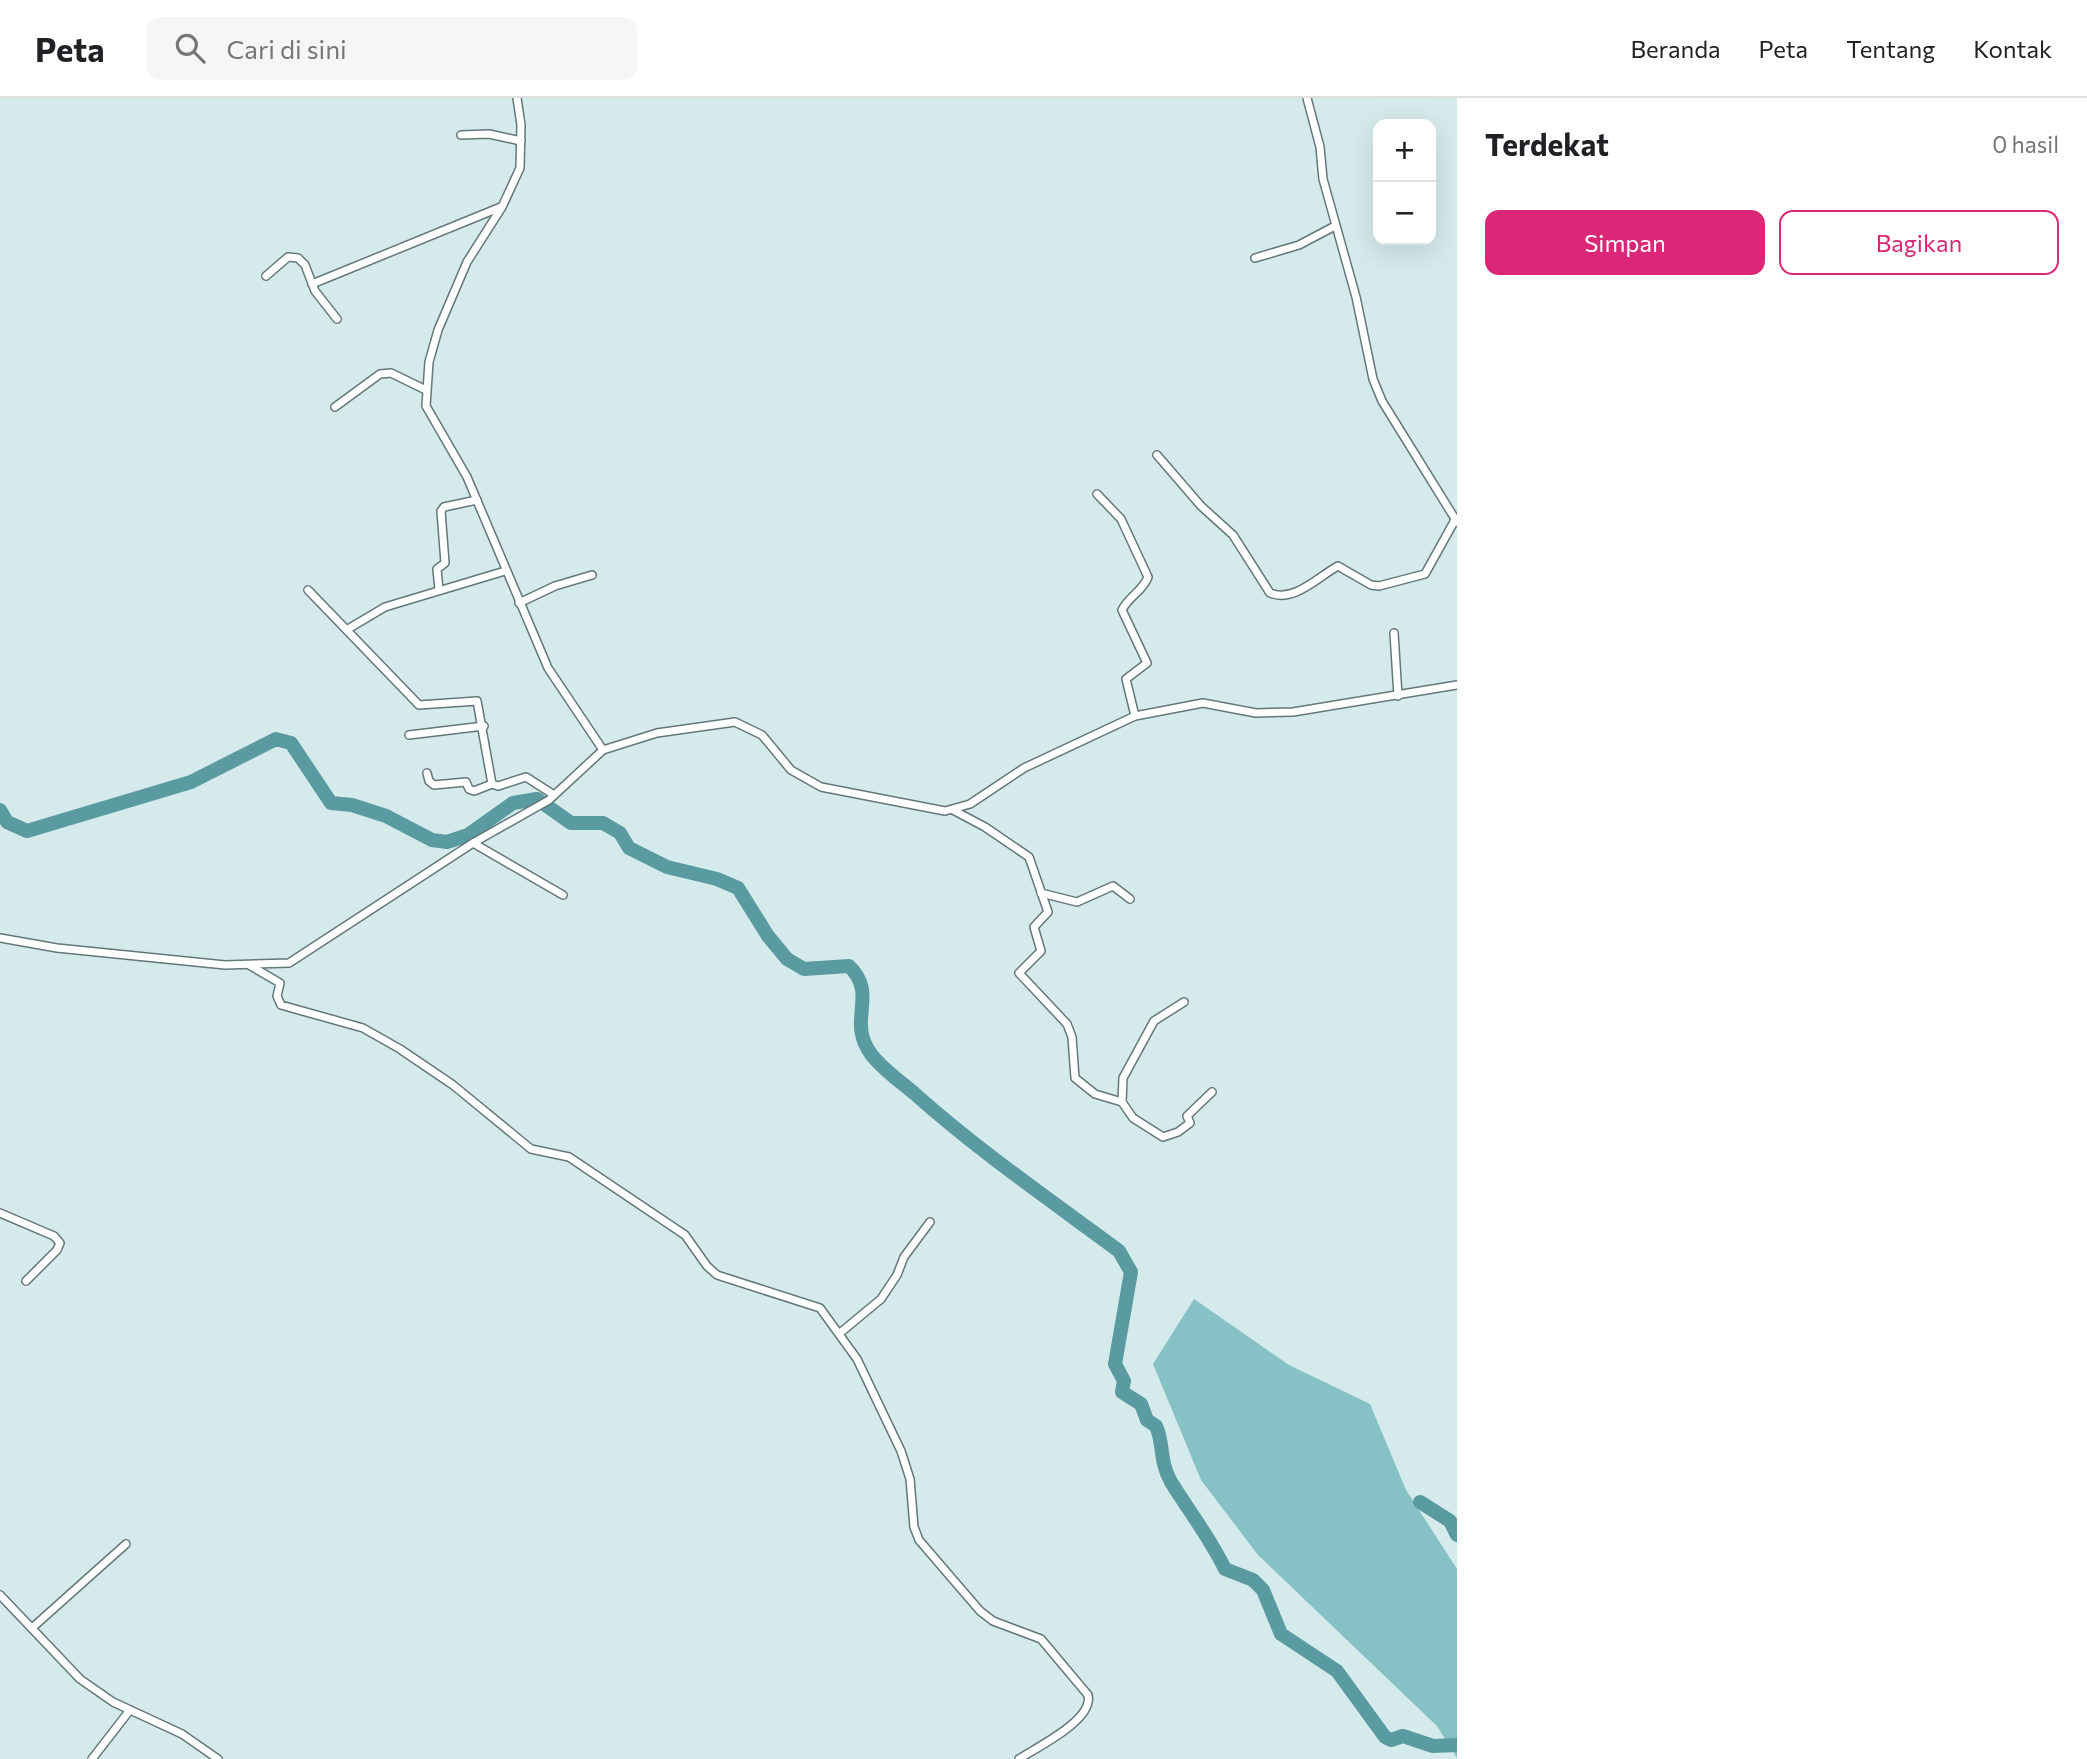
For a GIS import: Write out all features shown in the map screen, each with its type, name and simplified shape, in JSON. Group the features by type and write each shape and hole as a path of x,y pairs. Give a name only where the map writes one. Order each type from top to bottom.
{"street":[{"path":"517,98 521,141 520,167 502,207 472,251 450,303 429,362 426,390 428,412 477,500 548,668 603,750"},
{"path":"1157,455 1201,506 1233,535 1274,595 1280,596 1317,582 1338,566 1371,585 1379,586 1425,574 1456,521 1376,388 1356,297 1335,226 1307,98"},
{"path":"461,135 489,134 521,141"},
{"path":"312,284 502,207"},
{"path":"1255,258 1287,250 1335,226"},
{"path":"266,276 293,256 305,265 312,284 337,318"},
{"path":"335,407 380,374 391,373 426,390"},
{"path":"1097,494 1121,519 1148,577 1145,586 1126,601 1122,610 1147,663 1126,679 1135,716"},
{"path":"439,590 437,568 445,563 446,553 441,511 452,505 477,500"},
{"path":"348,629 385,607 505,571"},
{"path":"519,603 557,585 593,575"},
{"path":"308,590 419,705 475,700 480,707 484,726 492,784"},
{"path":"1394,633 1398,696"},
{"path":"0,938 57,948 249,965 278,965 298,958 473,843 537,808 603,750 657,733 735,722 762,735 791,771 821,788 839,789 935,810 953,810 970,804 1024,768 1135,716 1203,703 1274,714 1457,685"},
{"path":"409,735 484,726"},
{"path":"427,773 429,781 434,785 466,782 469,789 474,791 526,777 552,797"},
{"path":"953,810 1027,855 1048,912 1034,927 1041,951 1019,972 1067,1024 1072,1037 1075,1078 1095,1094 1122,1101"},
{"path":"473,843 563,895"},
{"path":"1041,893 1077,902 1113,886 1130,899"},
{"path":"249,965 281,983 277,996 281,1005 345,1021 389,1042 453,1085 531,1149 569,1157 685,1235 711,1271 786,1298 813,1304 825,1312 874,1391 907,1467 914,1527 919,1540 980,1611 993,1621 1041,1639 1088,1695 1086,1710 1072,1726 1019,1759"},
{"path":"1184,1002 1154,1021 1123,1078 1122,1101 1133,1118 1163,1137 1178,1132 1190,1123 1187,1116 1212,1092"},
{"path":"0,1214 54,1236 60,1243 57,1251 26,1281"},
{"path":"840,1333 881,1299 897,1275 904,1257 930,1222"},
{"path":"32,1628 126,1544"},
{"path":"0,1595 80,1679 130,1710 182,1734 218,1759"},
{"path":"92,1759 130,1710"}],"shaded area":[{"path":"1194,1299 1289,1365 1370,1404 1406,1490 1457,1569 1457,1758 1437,1726 1258,1555 1201,1480 1153,1364"}],"waterway":[{"path":"0,810 7,822 27,831 191,782 276,739 291,743 331,803 352,805 386,816 432,840 447,842 468,835 513,803 537,799 571,823 603,823 620,833 629,848 667,867 717,879 738,888 768,936 787,959 804,969 849,966 858,977 862,987 861,1030 864,1042 881,1065 989,1155 1119,1251 1131,1272 1115,1364 1124,1381 1122,1392 1141,1404 1147,1420 1156,1426 1167,1474 1225,1569 1253,1580 1263,1590 1281,1634 1337,1671 1385,1737 1391,1740 1403,1736 1433,1746 1457,1745"},
{"path":"1420,1502 1450,1521 1457,1535"}]}
